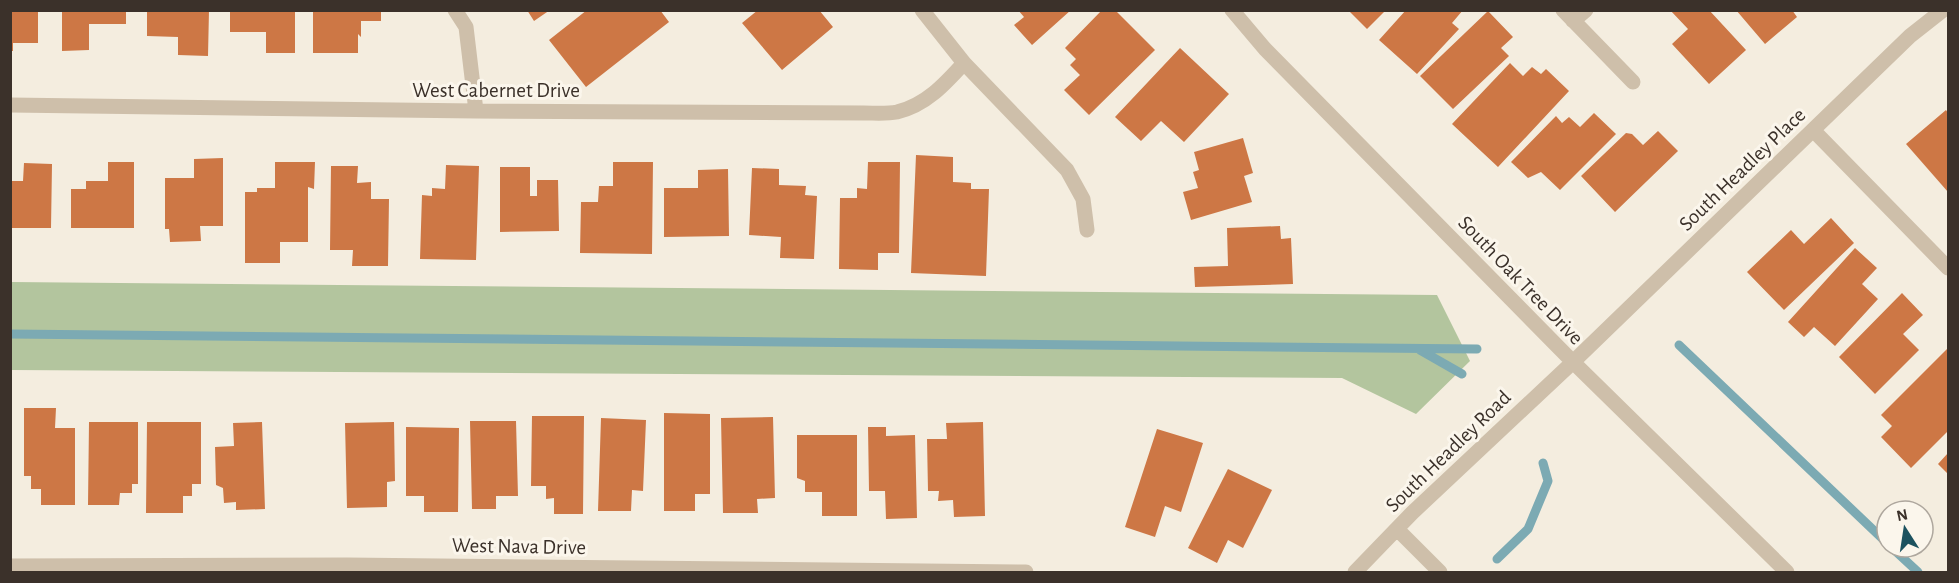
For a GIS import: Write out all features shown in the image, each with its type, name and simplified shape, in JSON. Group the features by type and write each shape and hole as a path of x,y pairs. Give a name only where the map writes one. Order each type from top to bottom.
{"street":[{"path":"455,10 466,27 476,111"},
{"path":"922,10 964,63 1067,170 1083,199 1087,230"},
{"name":"South Oak Tree Drive","path":"1232,10 1265,49 1573,362 1787,573"},
{"path":"1586,10 1568,16 1633,82"},
{"name":"South Headley Place","path":"1573,362 1910,36 1943,10"},
{"name":"West Cabernet Drive","path":"10,105 476,111 896,112 921,103 943,86 964,63"},
{"path":"1813,130 1948,268"},
{"name":"South Headley Road","path":"1355,573 1397,529 1573,362"},
{"path":"1397,529 1440,573"},
{"name":"West Nava Drive","path":"10,566 1026,573"}],"green space":[{"path":"11,282 1437,295 1470,361 1416,414 1342,378 11,370"}],"building":[{"path":"10,10 38,10 38,43 13,43 13,51 10,51"},
{"path":"62,10 126,10 126,24 89,24 89,50 62,51"},
{"path":"147,10 209,10 208,56 178,55 178,37 147,36"},
{"path":"230,10 295,10 295,53 266,53 266,32 230,32"},
{"path":"313,10 381,10 381,21 361,21 358,53 313,53"},
{"path":"527,10 550,10 534,21"},
{"path":"587,10 660,10 669,22 586,87 549,40"},
{"path":"758,10 819,10 833,27 782,70 742,23"},
{"path":"1018,10 1071,10 1032,45 1014,25 1024,17"},
{"path":"1102,10 1115,10 1155,50 1089,115 1064,90 1080,75 1070,65 1076,59 1065,48"},
{"path":"1348,10 1386,10 1367,29"},
{"path":"1406,10 1463,10 1452,23 1459,29 1417,74 1379,40"},
{"path":"1670,10 1709,10 1746,50 1709,84 1672,44 1688,29"},
{"path":"1736,10 1792,10 1797,17 1765,44"},
{"path":"1488,11 1513,37 1501,48 1509,56 1453,109 1420,76"},
{"path":"1180,48 1229,94 1184,142 1161,121 1141,141 1115,117"},
{"path":"1510,63 1523,76 1532,67 1541,74 1546,69 1569,91 1498,167 1452,124"},
{"path":"1946,110 1948,113 1948,192 1906,144"},
{"path":"1594,113 1616,134 1560,190 1541,172 1528,178 1511,162 1556,116 1562,123 1569,117 1580,127"},
{"path":"1658,131 1678,151 1615,212 1581,176 1626,133 1632,134 1643,145"},
{"path":"1243,138 1253,173 1244,176 1252,202 1191,220 1183,192 1198,188 1193,172 1199,170 1194,152"},
{"path":"916,155 953,157 953,182 971,183 971,189 989,189 986,276 911,273"},
{"path":"223,158 223,226 200,226 201,241 170,242 169,229 165,229 165,178 194,178 194,159"},
{"path":"108,162 134,162 134,228 71,228 71,189 86,189 86,181 108,181"},
{"path":"275,162 315,162 314,189 308,187 308,242 280,242 280,263 245,263 245,192 257,192 257,188 275,188"},
{"path":"613,162 653,162 652,254 580,253 581,202 598,202 599,186 613,186"},
{"path":"868,162 900,162 899,253 878,253 878,270 839,269 840,198 857,198 857,188 867,189"},
{"path":"24,163 52,164 51,228 10,228 10,181 23,181"},
{"path":"446,165 479,166 476,260 420,259 422,195 432,196 432,188 445,189"},
{"path":"331,166 358,166 357,183 371,182 371,199 389,199 388,266 352,266 353,250 330,250"},
{"path":"500,167 530,167 530,196 537,196 537,180 558,180 559,231 500,232"},
{"path":"752,168 779,169 779,185 806,186 805,195 817,196 814,259 780,258 781,237 749,235"},
{"path":"728,169 729,236 664,237 664,188 698,188 698,170"},
{"path":"1831,218 1854,243 1784,310 1747,272 1791,230 1804,244"},
{"path":"1280,226 1281,239 1291,238 1293,284 1195,287 1194,267 1228,266 1227,228"},
{"path":"1855,248 1877,268 1862,284 1878,299 1835,346 1814,327 1804,337 1788,322"},
{"path":"1902,293 1923,315 1903,334 1919,350 1875,394 1839,357"},
{"path":"1948,348 1948,431 1911,468 1881,437 1892,426 1881,415"},
{"path":"24,408 56,408 55,428 75,428 75,505 41,505 41,489 31,489 31,476 24,476"},
{"path":"664,413 710,414 710,494 695,494 695,511 664,511"},
{"path":"532,416 584,416 583,514 554,514 554,498 546,499 546,486 531,486"},
{"path":"773,417 775,498 757,499 758,513 723,513 721,418"},
{"path":"601,418 646,420 643,491 632,490 631,511 598,511"},
{"path":"470,421 516,421 518,496 496,496 496,509 472,509"},
{"path":"89,422 138,422 138,484 132,484 132,493 120,493 119,505 88,505"},
{"path":"147,422 201,422 201,484 192,484 192,496 183,496 183,513 146,513"},
{"path":"262,422 265,509 236,510 236,502 224,503 223,488 216,485 215,447 234,446 233,423"},
{"path":"394,422 395,481 387,482 387,507 347,508 345,423"},
{"path":"983,422 985,516 954,517 953,500 938,501 939,491 928,491 927,439 947,439 946,423"},
{"path":"406,427 459,428 458,512 424,512 424,496 406,496"},
{"path":"868,427 886,427 886,436 915,435 917,518 886,519 885,491 869,491"},
{"path":"1157,429 1203,443 1181,512 1165,506 1155,537 1125,527"},
{"path":"797,435 857,435 857,516 822,516 822,492 805,492 805,481 797,478"},
{"path":"1948,453 1948,474 1938,464"},
{"path":"1228,469 1272,490 1243,548 1228,540 1217,563 1188,548"}],"waterway":[{"path":"10,334 1477,349"},
{"path":"1679,345 1875,532"},
{"path":"1420,350 1462,374"},
{"path":"1497,559 1528,529 1548,481 1543,463"},
{"path":"1904,559 1918,572"}]}
